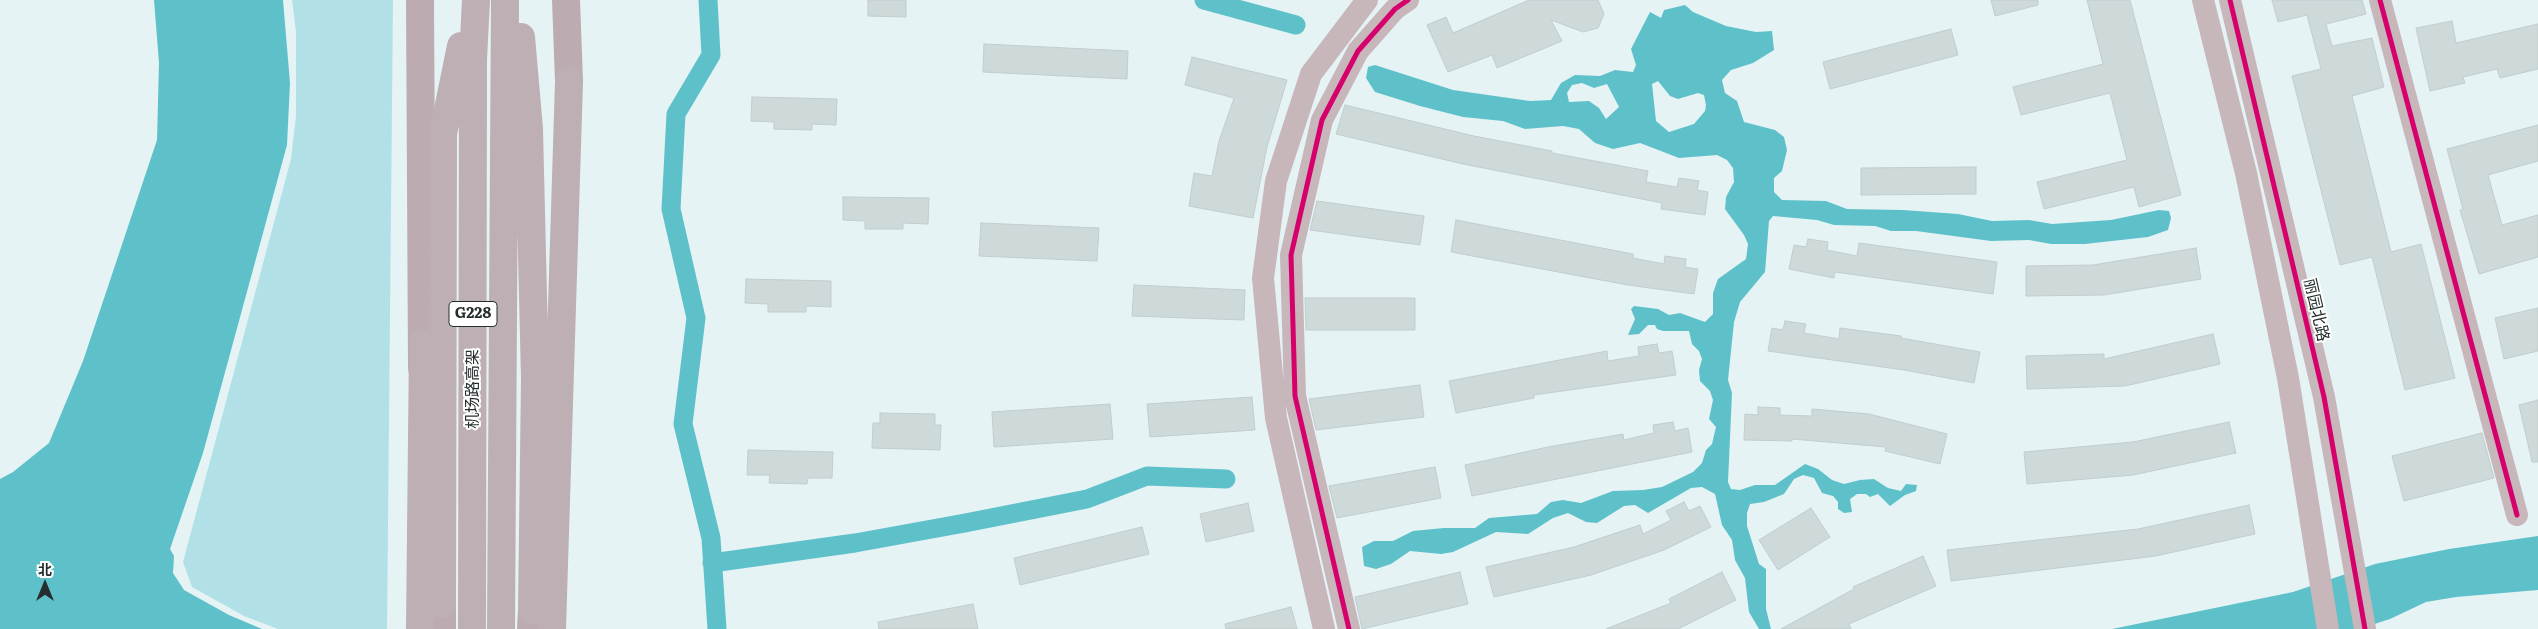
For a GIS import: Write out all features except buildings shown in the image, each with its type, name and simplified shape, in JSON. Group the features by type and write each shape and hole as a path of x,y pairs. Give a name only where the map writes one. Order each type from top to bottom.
{"highway":[{"path":"442,617 443,134 470,0"},
{"name":"机场路高架","path":"472,629 473,60 476,0"},
{"name":"机场路高架","path":"501,629 506,0"},
{"path":"517,0 529,129 535,379 531,619"},
{"path":"552,629 569,81"},
{"path":"420,629 423,344"}],"main road":[{"path":"408,629 407,592 423,344 420,0"},
{"path":"566,0 569,81"}],"street":[{"path":"1324,629 1276,418 1263,278 1276,182 1311,74 1367,0"},
{"path":"1348,629 1295,396 1291,255 1322,120 1358,51 1395,10 1408,0"},
{"path":"2203,0 2246,173 2288,378 2328,629"},
{"name":"丽园北路","path":"2230,0 2324,397 2365,629"},
{"path":"2380,0 2517,515"}],"shaded area":[{"path":"292,0 393,0 387,629 278,629 244,616 192,587 183,562 291,159 296,116 296,32"}],"water":[{"path":"154,0 283,0 290,83 287,145 203,453 170,549 174,556 173,573 184,590 229,615 262,629 0,629 0,479 13,472 49,443 83,361 157,140 159,63"},
{"path":"1685,5 1693,12 1726,26 1756,32 1772,31 1774,50 1753,63 1731,70 1722,80 1725,93 1737,101 1744,122 1775,130 1784,137 1787,150 1782,171 1774,178 1774,192 1782,200 1826,201 1847,209 1903,210 1958,214 1992,221 2029,220 2052,224 2111,220 2159,210 2169,211 2171,218 2168,230 2148,237 2085,244 2051,244 2029,240 1991,241 1916,231 1891,231 1875,226 1834,225 1817,220 1773,216 1769,221 1765,272 1740,302 1734,322 1728,380 1732,393 1728,482 1731,489 1740,490 1755,485 1775,485 1805,464 1818,469 1832,480 1844,484 1874,479 1888,488 1901,491 1906,484 1917,485 1916,491 1905,495 1890,506 1878,494 1870,497 1866,494 1857,494 1850,499 1852,512 1844,513 1838,509 1838,502 1833,496 1822,493 1814,478 1803,475 1794,479 1784,494 1764,502 1750,504 1747,513 1747,526 1759,564 1766,569 1766,609 1771,629 1759,629 1749,612 1745,578 1735,560 1732,540 1722,525 1715,494 1702,487 1691,488 1648,513 1635,505 1624,506 1597,523 1586,522 1568,513 1553,518 1528,534 1496,532 1453,552 1441,554 1410,551 1391,564 1376,569 1364,566 1362,547 1374,541 1393,541 1413,531 1475,528 1489,518 1537,514 1551,502 1563,500 1581,503 1613,491 1662,487 1693,472 1702,463 1706,450 1712,444 1716,427 1709,419 1713,400 1710,391 1700,381 1699,370 1702,359 1699,351 1692,344 1689,331 1663,331 1657,329 1655,325 1648,325 1639,334 1628,335 1635,319 1631,309 1634,306 1658,309 1669,315 1680,313 1705,322 1713,314 1713,293 1718,279 1746,259 1748,244 1744,235 1725,209 1726,197 1734,182 1733,168 1727,160 1717,155 1679,158 1640,143 1613,149 1595,143 1579,129 1563,126 1525,129 1503,121 1463,117 1375,92 1366,78 1368,67 1375,65 1453,90 1530,101 1551,100 1561,83 1575,75 1600,76 1615,70 1633,72 1636,65 1631,49 1650,12 1661,18 1664,10","holes":["1658,81 1670,96 1678,99 1698,93 1704,95 1705,111 1694,124 1669,132 1656,121 1652,84","1582,83 1594,88 1607,84 1619,107 1606,119 1599,108 1589,101 1569,102 1567,93 1572,85"]},
{"path":"2538,536 2538,590 2456,597 2426,602 2390,619 2359,629 2112,629 2293,592 2375,564 2449,549"}],"waterway":[{"path":"708,0 711,55 676,114 671,209 696,318 683,424 711,538 717,629"},
{"path":"1204,0 1296,25"},
{"path":"712,563 855,543 1087,499 1147,476 1226,479"}],"cycle path":[{"path":"1349,629 1295,396 1291,255 1322,120 1358,51 1395,9 1408,0"},
{"path":"2230,0 2324,397 2365,629"},
{"path":"2380,0 2517,515"}]}
